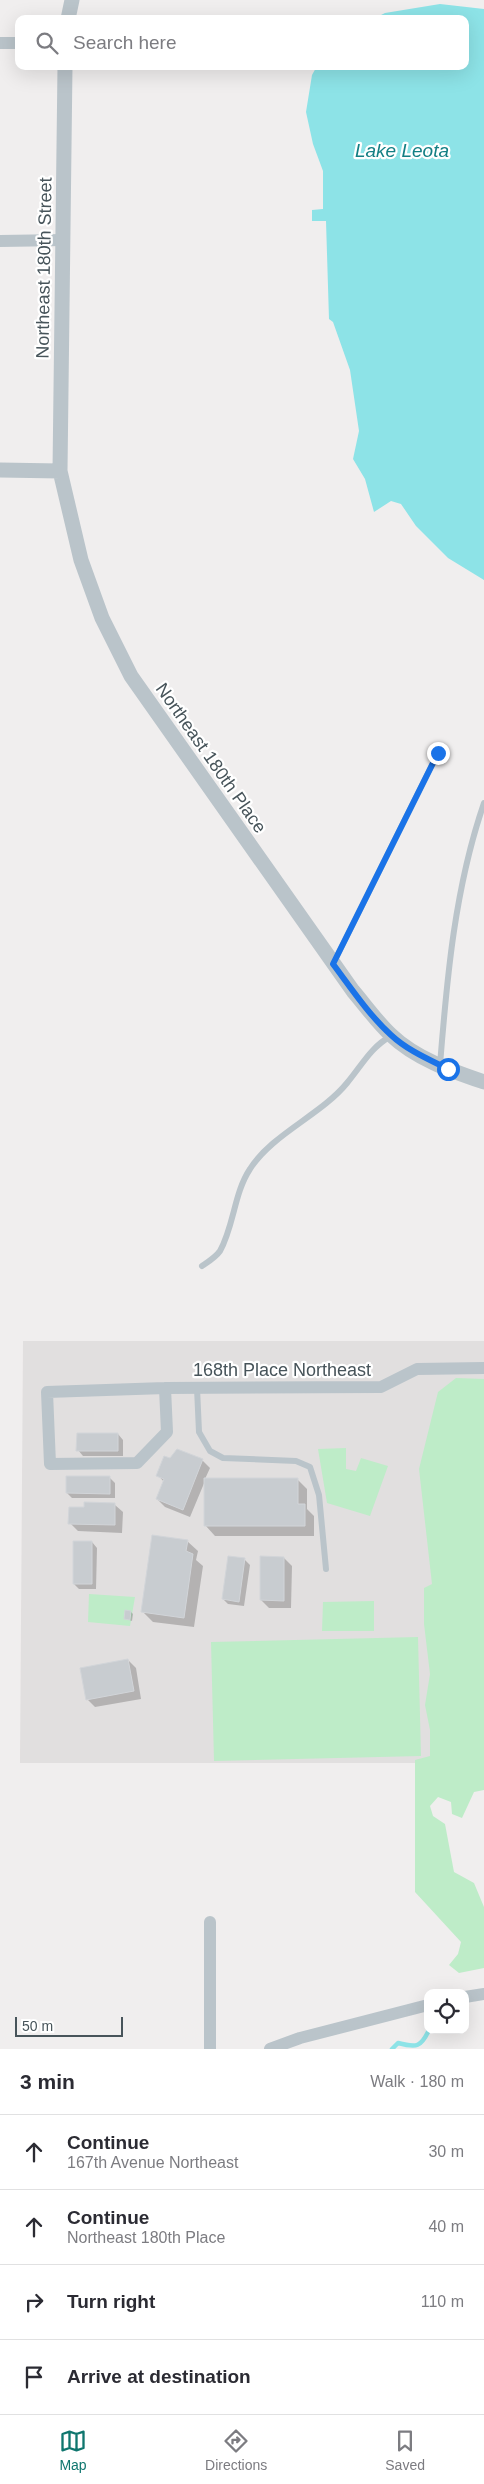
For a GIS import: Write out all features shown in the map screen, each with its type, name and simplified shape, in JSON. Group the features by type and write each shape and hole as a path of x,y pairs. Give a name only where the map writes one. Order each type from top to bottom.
{"street":[{"path":"69,15 72,0"},
{"path":"0,43 15,43"},
{"name":"Northeast 180th Street","path":"60,471 65,70"},
{"path":"0,241 64,240"},
{"path":"0,470 60,471"},
{"name":"Northeast 180th Place","path":"60,471 81,560 102,618 131,676 333,964 353,991 391,1035 411,1050 440,1065 484,1082"},
{"name":"168th Place Northeast","path":"165,1388 167,1432 136,1463 50,1464 47,1392 165,1388 381,1387 417,1369 484,1368"},
{"path":"210,1922 210,2049"},
{"path":"469,1996 484,1994"},
{"path":"270,2049 300,2038 424,2006"}],"lane":[{"path":"333,964 438,753"},
{"path":"440,1065 458,902 466,861 484,803"},
{"path":"202,1266 219,1252 241,1188 250,1168 277,1141 317,1111 347,1084 366,1056 391,1035"},
{"path":"197,1388 199,1432 210,1451 222,1458 296,1461 310,1467 318,1495 326,1569"}],"shaded area":[{"path":"23,1341 484,1341 484,1763 20,1763"}],"green space":[{"path":"456,1378 484,1379 484,1790 474,1792 462,1818 452,1814 451,1802 438,1797 430,1806 433,1816 445,1824 454,1872 474,1883 484,1907 484,1968 459,1973 449,1965 458,1954 461,1942 415,1892 415,1760 430,1756 430,1730 425,1705 430,1674 424,1624 424,1588 432,1584 419,1469 438,1392"},
{"path":"346,1448 346,1469 356,1471 361,1458 388,1466 370,1516 327,1503 318,1449"},
{"path":"89,1594 135,1597 130,1626 88,1622"},
{"path":"374,1601 374,1631 322,1631 323,1602"},
{"path":"418,1637 421,1756 214,1761 211,1642"}],"water":[{"name":"Lake Leota","path":"440,4 484,9 484,580 448,558 416,526 401,504 391,501 374,512 365,479 353,459 359,431 350,370 333,322 329,319 326,221 312,221 312,210 323,209 323,171 313,144 306,112 312,75 315,70 469,70 469,15 381,15"}],"building":[{"path":"77,1433 118,1433 118,1451 76,1451"},
{"path":"177,1449 203,1459 183,1510 156,1499 164,1479 156,1476 164,1456 170,1458"},
{"path":"66,1476 110,1476 110,1494 66,1493"},
{"path":"204,1478 298,1478 298,1504 305,1504 305,1526 204,1526"},
{"path":"84,1502 115,1503 115,1525 68,1524 69,1507 84,1507"},
{"path":"152,1535 188,1540 186,1551 193,1554 184,1618 141,1612"},
{"path":"73,1541 92,1541 92,1584 73,1584"},
{"path":"228,1556 245,1558 239,1602 222,1599"},
{"path":"260,1556 284,1557 284,1601 260,1600"},
{"path":"125,1610 131,1611 130,1620 124,1619"},
{"path":"128,1659 134,1691 86,1700 80,1668"}],"waterway":[{"path":"392,2049 398,2043 418,2045 427,2034"}],"route":[{"path":"438,753 333,964 353,991 391,1035 411,1050 448,1069"}]}
